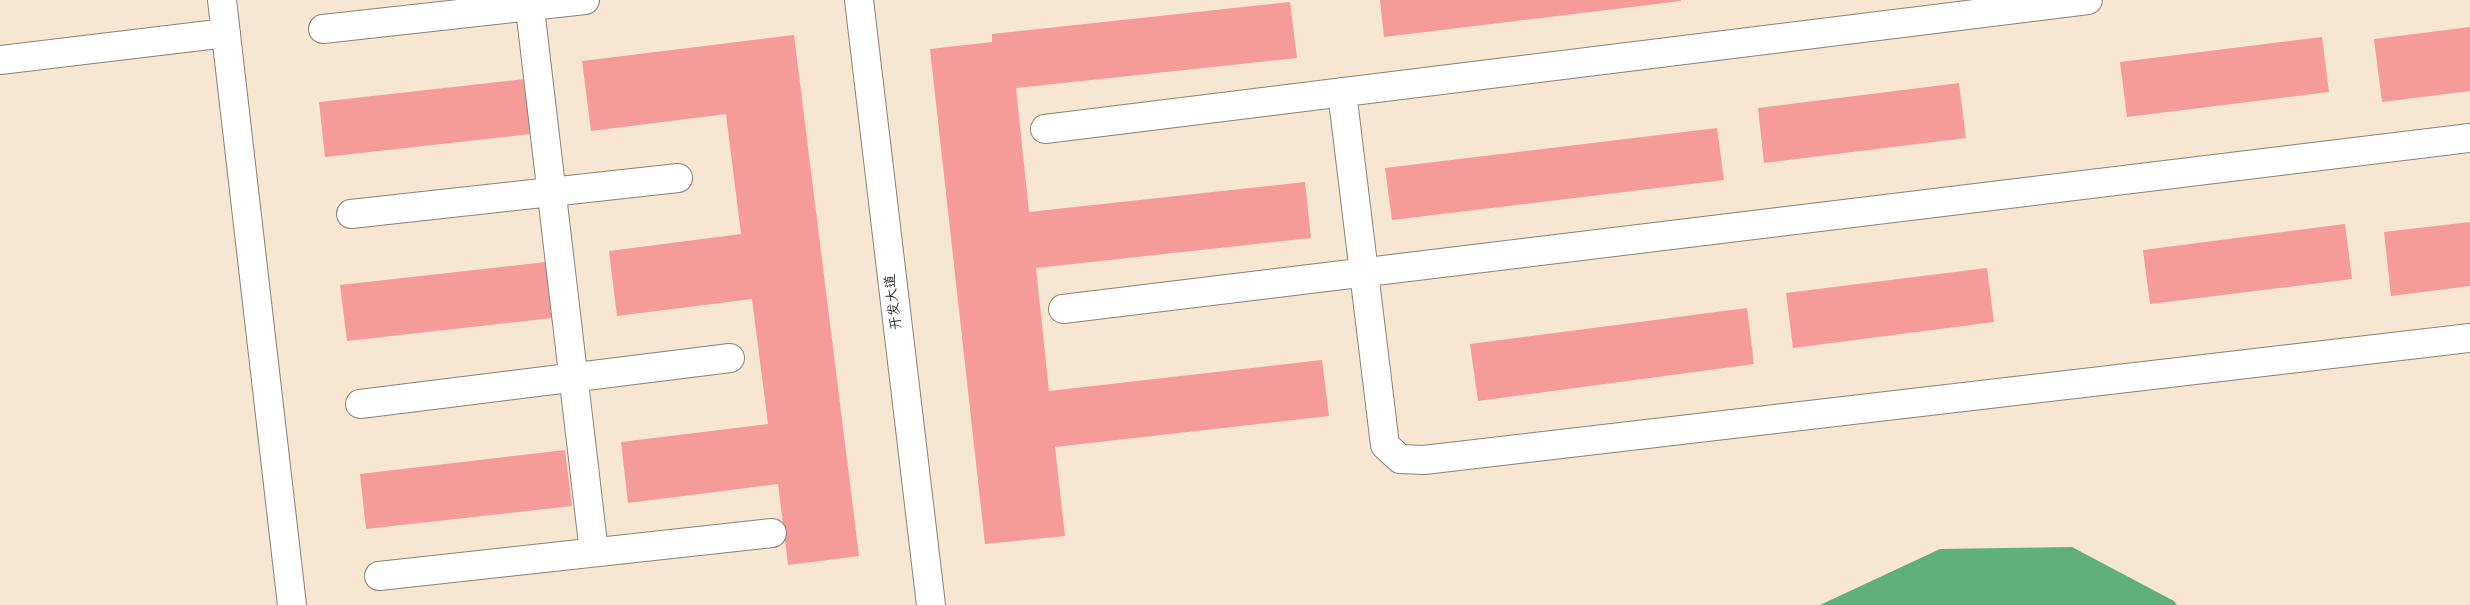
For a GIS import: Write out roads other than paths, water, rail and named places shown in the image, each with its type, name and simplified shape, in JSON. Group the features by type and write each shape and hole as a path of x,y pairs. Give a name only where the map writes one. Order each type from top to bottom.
{"street":[{"path":"222,0 292,605"},
{"path":"323,30 530,3 585,0"},
{"name":"开发大道","path":"859,0 931,605"},
{"path":"1045,129 2088,0"},
{"path":"530,3 594,552"},
{"path":"0,60 226,33"},
{"path":"1342,92 1385,445 1400,458 1424,460 2470,338"},
{"path":"1064,308 2470,138"},
{"path":"351,214 678,178"},
{"path":"360,404 730,358"},
{"path":"379,576 772,533"}]}
